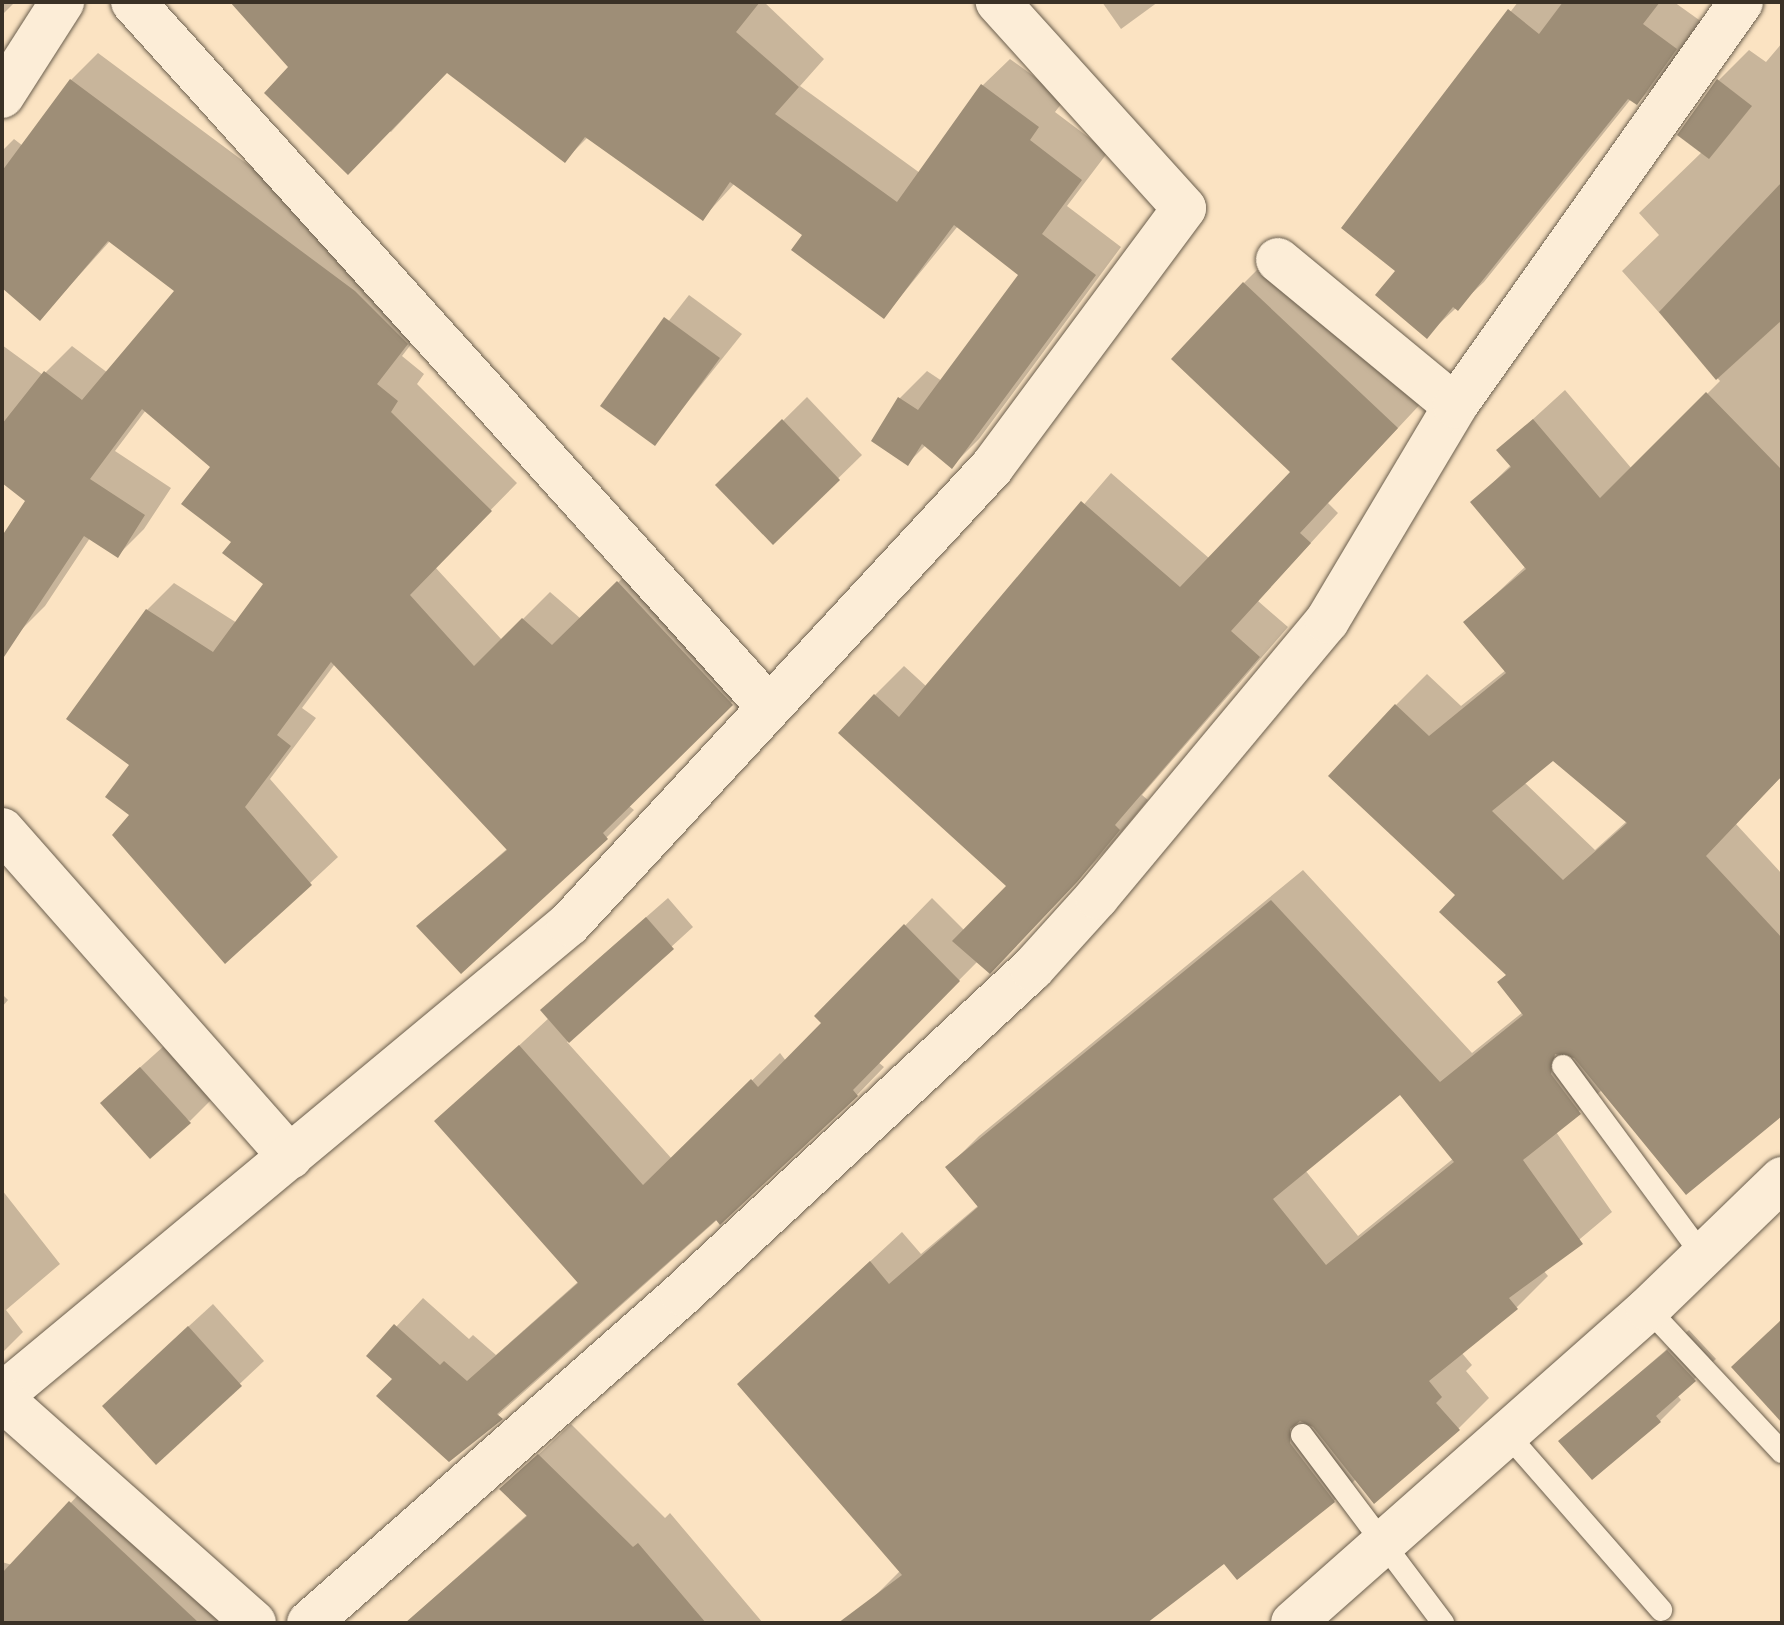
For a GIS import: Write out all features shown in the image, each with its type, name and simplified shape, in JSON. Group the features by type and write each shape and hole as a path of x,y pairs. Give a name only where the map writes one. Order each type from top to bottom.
{"street":[{"path":"2,96 62,2"},
{"path":"133,2 767,705"},
{"path":"254,1623 2,1397 569,924 767,705 992,467 1184,208 998,2"},
{"path":"309,1623 682,1294 1032,969 1327,621 1455,406 1741,2"},
{"path":"1278,260 1455,406"},
{"path":"2,830 290,1157"},
{"path":"1293,1623 1648,1309 1782,1179"}],"lane":[{"path":"1563,1066 1703,1256"},
{"path":"1648,1309 1782,1452"},
{"path":"1507,1434 1661,1610"},
{"path":"1302,1435 1381,1545 1443,1623"}],"building":[{"path":"230,2 760,2 736,32 799,87 775,114 897,202 981,84 1039,127 1030,140 1082,180 1042,234 1096,275 952,469 922,444 908,466 871,441 898,397 918,410 1018,275 954,225 884,319 791,250 802,235 730,182 703,221 585,137 565,163 447,73 348,175 264,93 288,67"},
{"path":"1563,2 1660,2 1643,24 1677,49 1637,105 1628,99 1458,311 1453,307 1427,339 1375,295 1395,271 1341,228 1508,9 1539,34"},
{"path":"70,79 355,291 408,344 377,384 398,401 391,412 492,511 410,595 474,666 522,618 552,645 617,581 733,705 603,833 608,839 461,974 416,926 507,850 331,662 277,735 291,746 245,807 312,885 225,964 112,835 129,815 105,797 129,765 66,719 146,609 213,652 263,584 222,553 231,542 181,504 210,467 142,409 90,479 145,515 118,558 84,536 2,660 2,536 25,501 2,483 2,424 44,371 82,400 174,291 108,241 40,321 2,288 2,171"},
{"path":"1717,79 1752,106 1709,159 1677,135"},
{"path":"1782,182 1782,320 1716,380 1659,312"},
{"path":"1243,282 1398,428 1300,533 1311,543 1231,631 1260,657 1115,825 1120,830 1078,881 990,974 952,941 1006,886 838,733 874,694 899,717 1081,501 1180,587 1290,472 1171,359"},
{"path":"664,317 720,358 655,446 600,406"},
{"path":"1706,392 1782,470 1782,776 1706,856 1782,938 1782,1116 1686,1195 1574,1058 1555,1054 1551,1074 1581,1114 1523,1160 1583,1244 1509,1298 1518,1309 1429,1381 1442,1397 1436,1403 1460,1430 1374,1504 1313,1427 1300,1421 1290,1429 1290,1443 1335,1502 1237,1580 1224,1564 1147,1623 838,1623 902,1575 737,1384 870,1261 889,1284 978,1207 945,1167 1271,900 1440,1082 1523,1015 1497,982 1506,975 1439,912 1455,895 1328,776 1395,704 1429,736 1506,673 1463,622 1526,569 1470,502 1511,467 1496,450 1533,419 1600,498","holes":["1553,761 1627,823 1563,880 1492,811","1400,1095 1454,1162 1326,1265 1273,1199"]},
{"path":"782,419 840,480 773,545 715,485"},
{"path":"646,917 674,949 569,1043 540,1010"},
{"path":"904,924 960,981 853,1090 858,1096 720,1225 716,1220 497,1414 503,1419 449,1462 376,1396 392,1379 366,1356 394,1324 440,1365 444,1361 467,1381 578,1283 434,1121 519,1045 643,1185 751,1079 758,1087 821,1023 814,1016"},
{"path":"140,1067 191,1123 150,1159 100,1103"},
{"path":"1782,1319 1782,1423 1731,1367"},
{"path":"188,1326 242,1386 156,1465 102,1406"},
{"path":"1667,1350 1696,1381 1656,1416 1661,1422 1592,1480 1558,1441"},
{"path":"538,1454 633,1547 638,1543 706,1623 405,1623 527,1516 499,1489"},
{"path":"69,1501 199,1623 2,1623 2,1573"}]}
